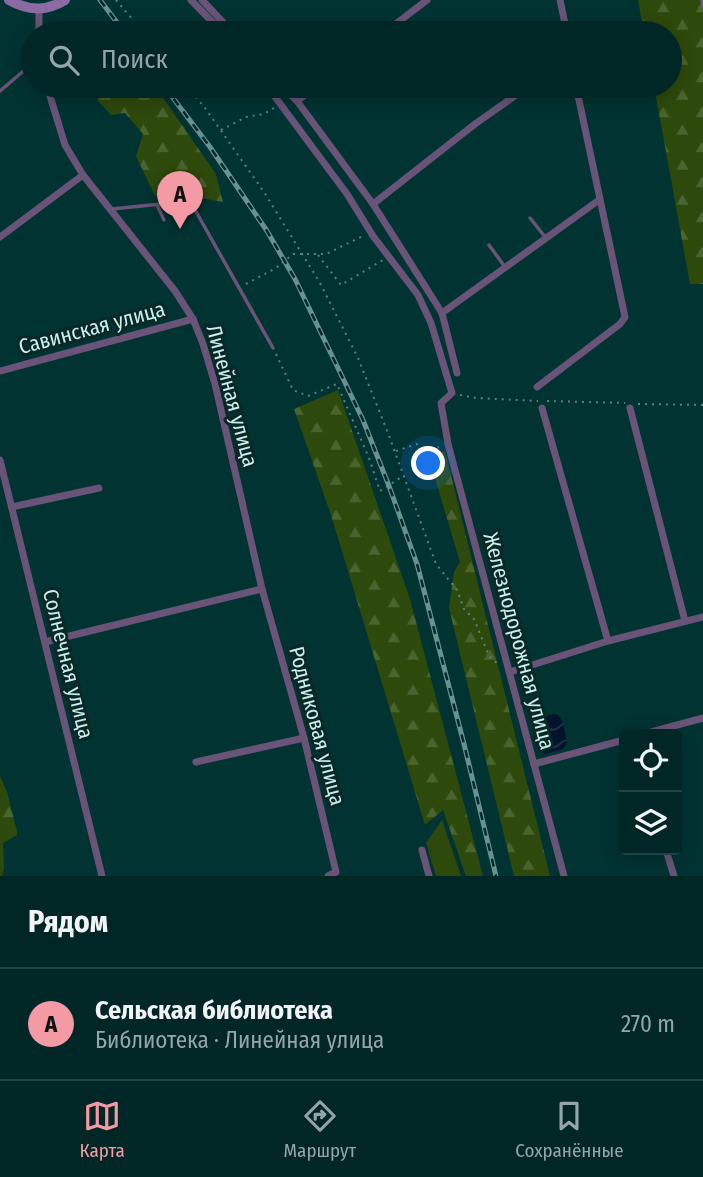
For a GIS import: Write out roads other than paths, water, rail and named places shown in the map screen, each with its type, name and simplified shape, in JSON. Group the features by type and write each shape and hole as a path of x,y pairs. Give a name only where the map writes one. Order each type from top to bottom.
{"main road":[{"path":"9,0 25,8 38,9 65,0"}],"street":[{"path":"192,0 212,21"},
{"path":"202,0 222,21"},
{"path":"400,21 427,0"},
{"path":"560,0 564,21"},
{"path":"38,9 38,21"},
{"name":"Линейная улица","path":"51,98 65,145 83,175 175,291 193,319 215,384 262,589"},
{"name":"Железнодорожная улица","path":"276,98 347,194 370,233 418,295 431,323 452,393 441,404 441,415 564,876"},
{"path":"294,98 373,204 442,313 457,373"},
{"path":"297,101 301,98"},
{"path":"373,204 512,98"},
{"path":"537,387 620,324 625,317 579,98"},
{"path":"0,237 83,175"},
{"path":"442,313 599,200"},
{"name":"Савинская улица","path":"0,371 193,319"},
{"path":"542,408 608,641"},
{"path":"630,408 685,621"},
{"name":"Солнечная улица","path":"0,460 102,876"},
{"path":"12,507 99,488"},
{"path":"45,642 262,589"},
{"name":"Родниковая улица","path":"262,589 336,872 328,876"},
{"path":"508,672 608,641 703,617"},
{"path":"662,729 703,718"},
{"path":"196,762 303,738"},
{"path":"534,764 619,741"},
{"path":"422,850 429,876"},
{"path":"668,855 674,876"}],"lane":[{"path":"702,0 703,6"},
{"path":"0,91 21,73"},
{"path":"112,209 190,201 273,348"},
{"path":"157,205 164,220"},
{"path":"530,218 546,238"},
{"path":"489,245 505,267"}],"water":[{"path":"558,715 563,722 567,743 563,749 545,754 537,747 532,726 541,718"}],"railway":[{"path":"100,0 116,21"},
{"path":"173,98 267,231 295,279 363,420 417,564 496,876"}],"place":[{"name":"Сельская библиотека","path":"180,229"}]}
